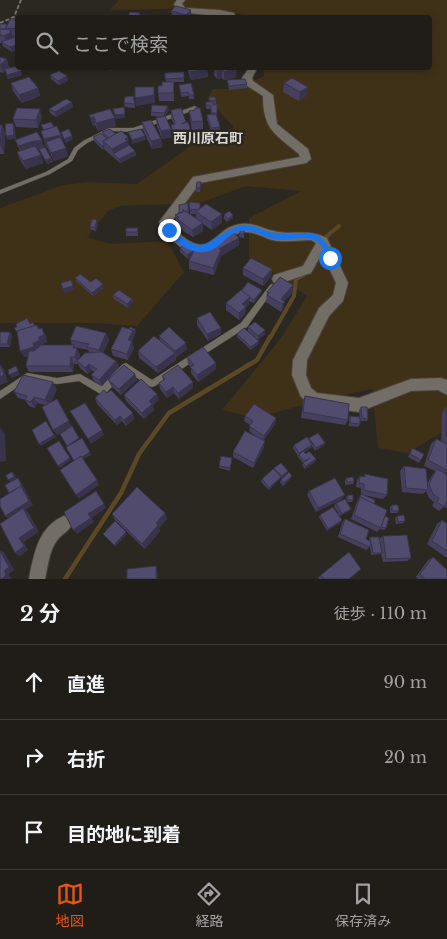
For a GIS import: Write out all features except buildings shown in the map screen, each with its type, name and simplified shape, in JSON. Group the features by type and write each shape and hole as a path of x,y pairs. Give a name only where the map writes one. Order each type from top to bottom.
{"street":[{"path":"181,0 178,4 182,10 195,13 223,12 231,15"},
{"path":"252,70 247,78 249,83 268,95 267,114 270,125 304,152 306,159 197,180 165,222 169,230 183,244 197,249 210,248 228,232 242,228 254,228 274,236 312,236 323,241 342,283 339,297 324,312 300,360 299,375 306,392 314,399 359,406 410,385 441,384 447,389"},
{"path":"278,279 307,270 323,241"},
{"path":"37,579 46,542 55,528 64,524"}],"lane":[{"path":"0,192 48,173 70,160 76,149 85,142 111,129 133,130 195,108"},
{"path":"0,395 27,376 57,381 80,377 102,391 126,366 152,384 244,325 278,279"}],"path":[{"path":"0,23 14,17 21,0"}],"shaded area":[{"path":"119,0 447,0 447,429 408,453 378,448 372,389 333,397 255,418 222,410 281,338 307,296 249,257 249,218 301,191 246,186 200,203 120,206 108,211 87,237 110,244 167,241 184,272 137,326 96,323 0,323 0,208 63,185 89,182 137,184 189,147 234,127 207,99 213,89 237,89 264,76 263,70 432,70 432,15 245,15 207,8 110,10"}],"waterway":[{"path":"324,242 327,236 339,226"},
{"path":"270,338 294,296 296,279 304,275"},
{"path":"65,579 121,493 139,454 169,413 257,360 270,337"}],"district":[{"name":"西川原石町","path":"208,138"}],"route":[{"path":"169,230 183,244 197,249 210,248 228,232 242,228 254,228 274,236 312,236 323,241 330,258"}]}
